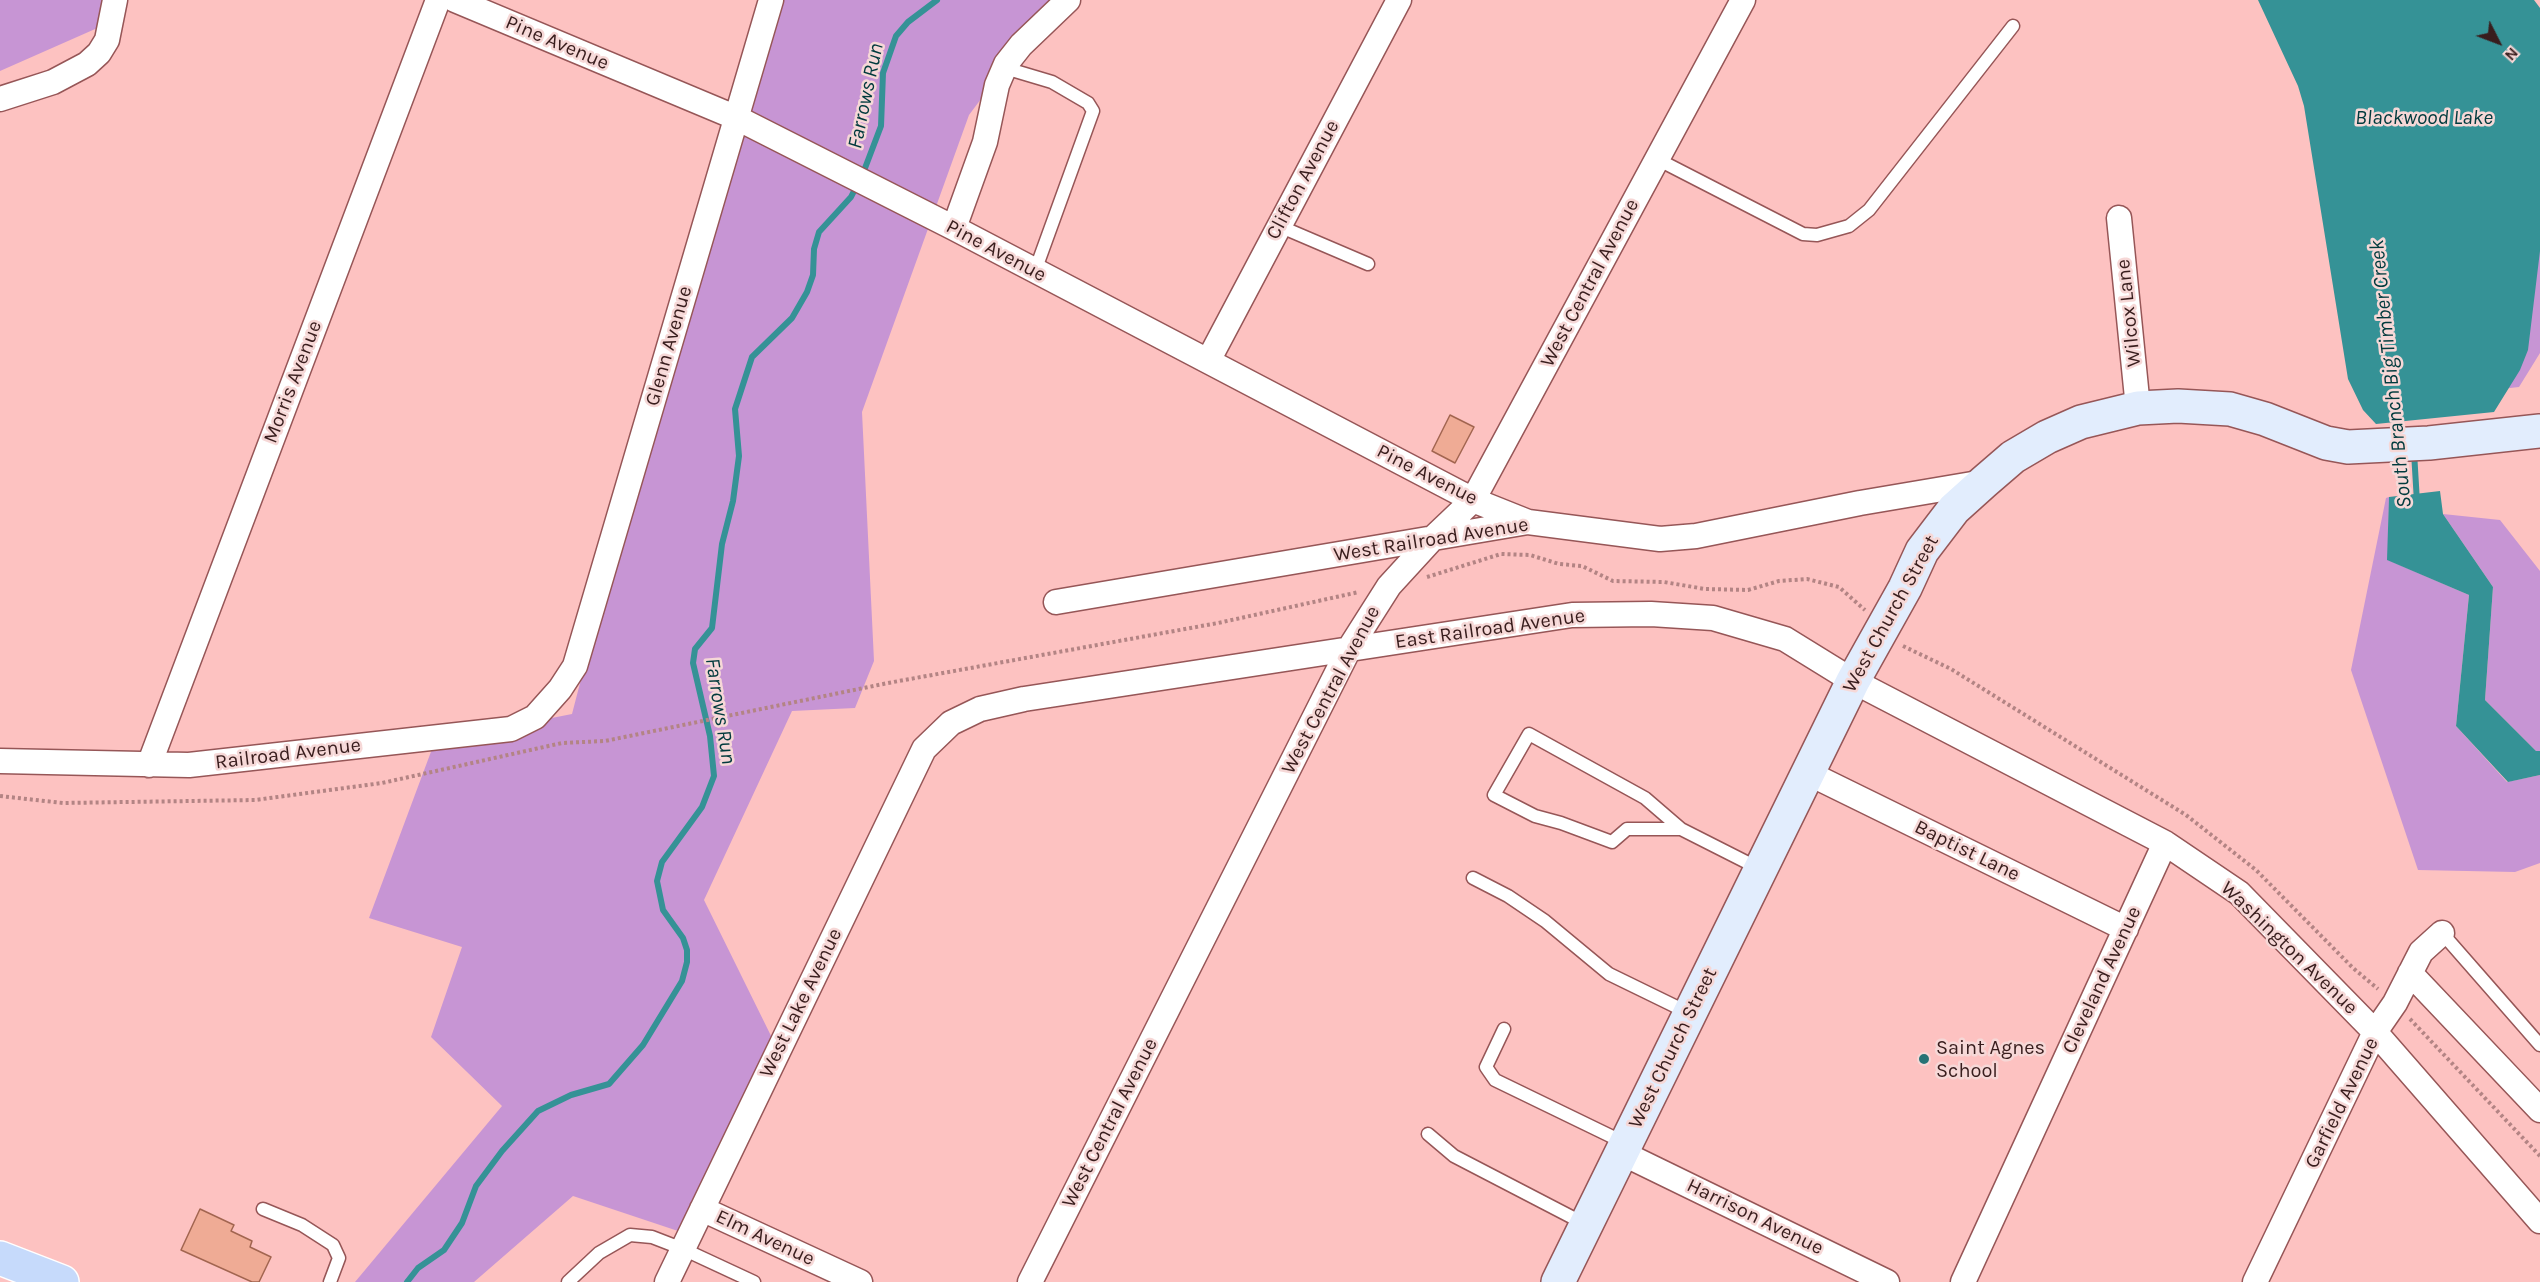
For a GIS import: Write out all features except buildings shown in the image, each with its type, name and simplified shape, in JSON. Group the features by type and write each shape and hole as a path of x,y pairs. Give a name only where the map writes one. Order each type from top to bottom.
{"main road":[{"name":"West Church Street","path":"1558,1282 1853,681 1922,551 1954,509 1983,482 2013,457 2047,436 2081,422 2138,408 2213,406 2244,411 2326,443 2348,447 2505,436 2540,431"},
{"path":"0,1258 62,1282"}],"street":[{"path":"0,99 53,82 87,64 99,53 106,40 114,0"},
{"name":"Morris Avenue","path":"149,765 438,0"},
{"name":"Pine Avenue","path":"455,0 737,118 954,228 1473,500 1528,522"},
{"name":"Glenn Avenue","path":"561,689 575,666 771,0"},
{"path":"954,228 985,142 997,85 1005,68 1021,45 1068,0"},
{"name":"Clifton Avenue","path":"1208,361 1399,0"},
{"name":"West Central Avenue","path":"1030,1282 1349,649 1389,586 1433,538 1473,500 1743,0"},
{"name":"Wilcox Lane","path":"2119,218 2138,408"},
{"name":"West Railroad Avenue","path":"1056,602 1528,522 1660,539 1696,536 1860,502 1983,482"},
{"name":"East Railroad Avenue","path":"944,731 951,723 980,709 1024,699 1572,615 1651,614 1713,618 1785,639 1853,681"},
{"name":"Washington Avenue","path":"1853,681 2165,843 2239,893 2375,1032 2540,1221"},
{"name":"Railroad Avenue","path":"0,761 189,765 511,729 535,717 561,689"},
{"name":"West Lake Avenue","path":"667,1282 924,749 944,731"},
{"name":"Baptist Lane","path":"1808,773 2126,929"},
{"name":"Cleveland Avenue","path":"1964,1282 2165,843"},
{"name":"Garfield Avenue","path":"2255,1282 2375,1032 2395,1003 2421,952 2442,933"},
{"path":"2410,973 2540,1110"},
{"name":"Harrison Avenue","path":"1624,1148 1887,1282"},
{"name":"Elm Avenue","path":"702,1209 860,1282"}],"lane":[{"path":"1657,159 1803,234 1817,235 1849,226 1869,210 2013,26"},
{"path":"1005,68 1052,82 1088,103 1093,111 1035,271"},
{"path":"1279,226 1368,264"},
{"path":"1681,829 1627,829 1612,842 1535,816 1494,795 1529,734 1645,798 1681,829 1761,870"},
{"path":"1473,878 1509,896 1609,974 1690,1014"},
{"path":"2442,933 2540,1045"},
{"path":"1503,1029 1486,1067 1488,1074 1495,1080 1624,1148"},
{"path":"1428,1134 1454,1156 1587,1225"},
{"path":"263,1209 302,1225 333,1245 339,1258 330,1282"},
{"path":"568,1282 599,1253 630,1235 652,1237 683,1248 754,1282"}],"path":[{"path":"0,796 63,803 255,800 382,783 562,743 605,741 888,683 1218,623 1453,571 1501,554 1530,555 1559,564 1582,566 1613,581 1664,582 1705,589 1748,590 1779,581 1807,579 1839,586 1904,646 1951,669 2186,815 2256,870 2353,968 2395,1003 2540,1156"}],"shaded area":[{"path":"0,0 114,0 111,22 0,71"},
{"path":"776,0 1055,0 969,115 862,412 874,661 855,708 792,711 704,900 778,1050 684,1233 573,1196 474,1282 355,1282 502,1106 431,1037 462,947 369,918 435,741 572,714 720,144"},
{"path":"2540,158 2540,353 2519,387 2501,389"},
{"path":"2389,497 2388,560 2469,595 2456,726 2507,782 2540,775 2540,863 2515,872 2418,870 2351,670 2386,498"},
{"path":"2443,514 2500,520 2540,571 2540,751 2537,752 2485,700 2493,587"}],"water":[{"name":"Blackwood Lake","path":"2258,0 2534,0 2540,8 2540,251 2528,350 2520,370 2494,412 2376,424 2363,410 2348,379 2304,106 2298,86"},
{"path":"2440,491 2443,514 2493,587 2485,700 2536,751 2540,751 2540,775 2508,782 2456,726 2469,595 2387,560 2389,497"}],"waterway":[{"name":"Farrows Run","path":"862,176 881,126 883,73 896,36 908,22 937,0"},
{"name":"Farrows Run","path":"407,1282 418,1268 444,1250 462,1223 476,1186 502,1151 538,1111 571,1095 609,1084 643,1045 682,981 687,962 687,950 683,938 663,910 657,881 662,862 702,807 714,776 710,736 693,663 695,649 712,628 722,544 733,501 739,456 735,409 752,357 792,318 807,292 813,275 814,249 819,232 851,197 857,185"},
{"name":"South Branch Big Timber Creek","path":"2414,452 2417,502"}],"place":[{"name":"Saint Agnes School","path":"1924,1059"}]}
